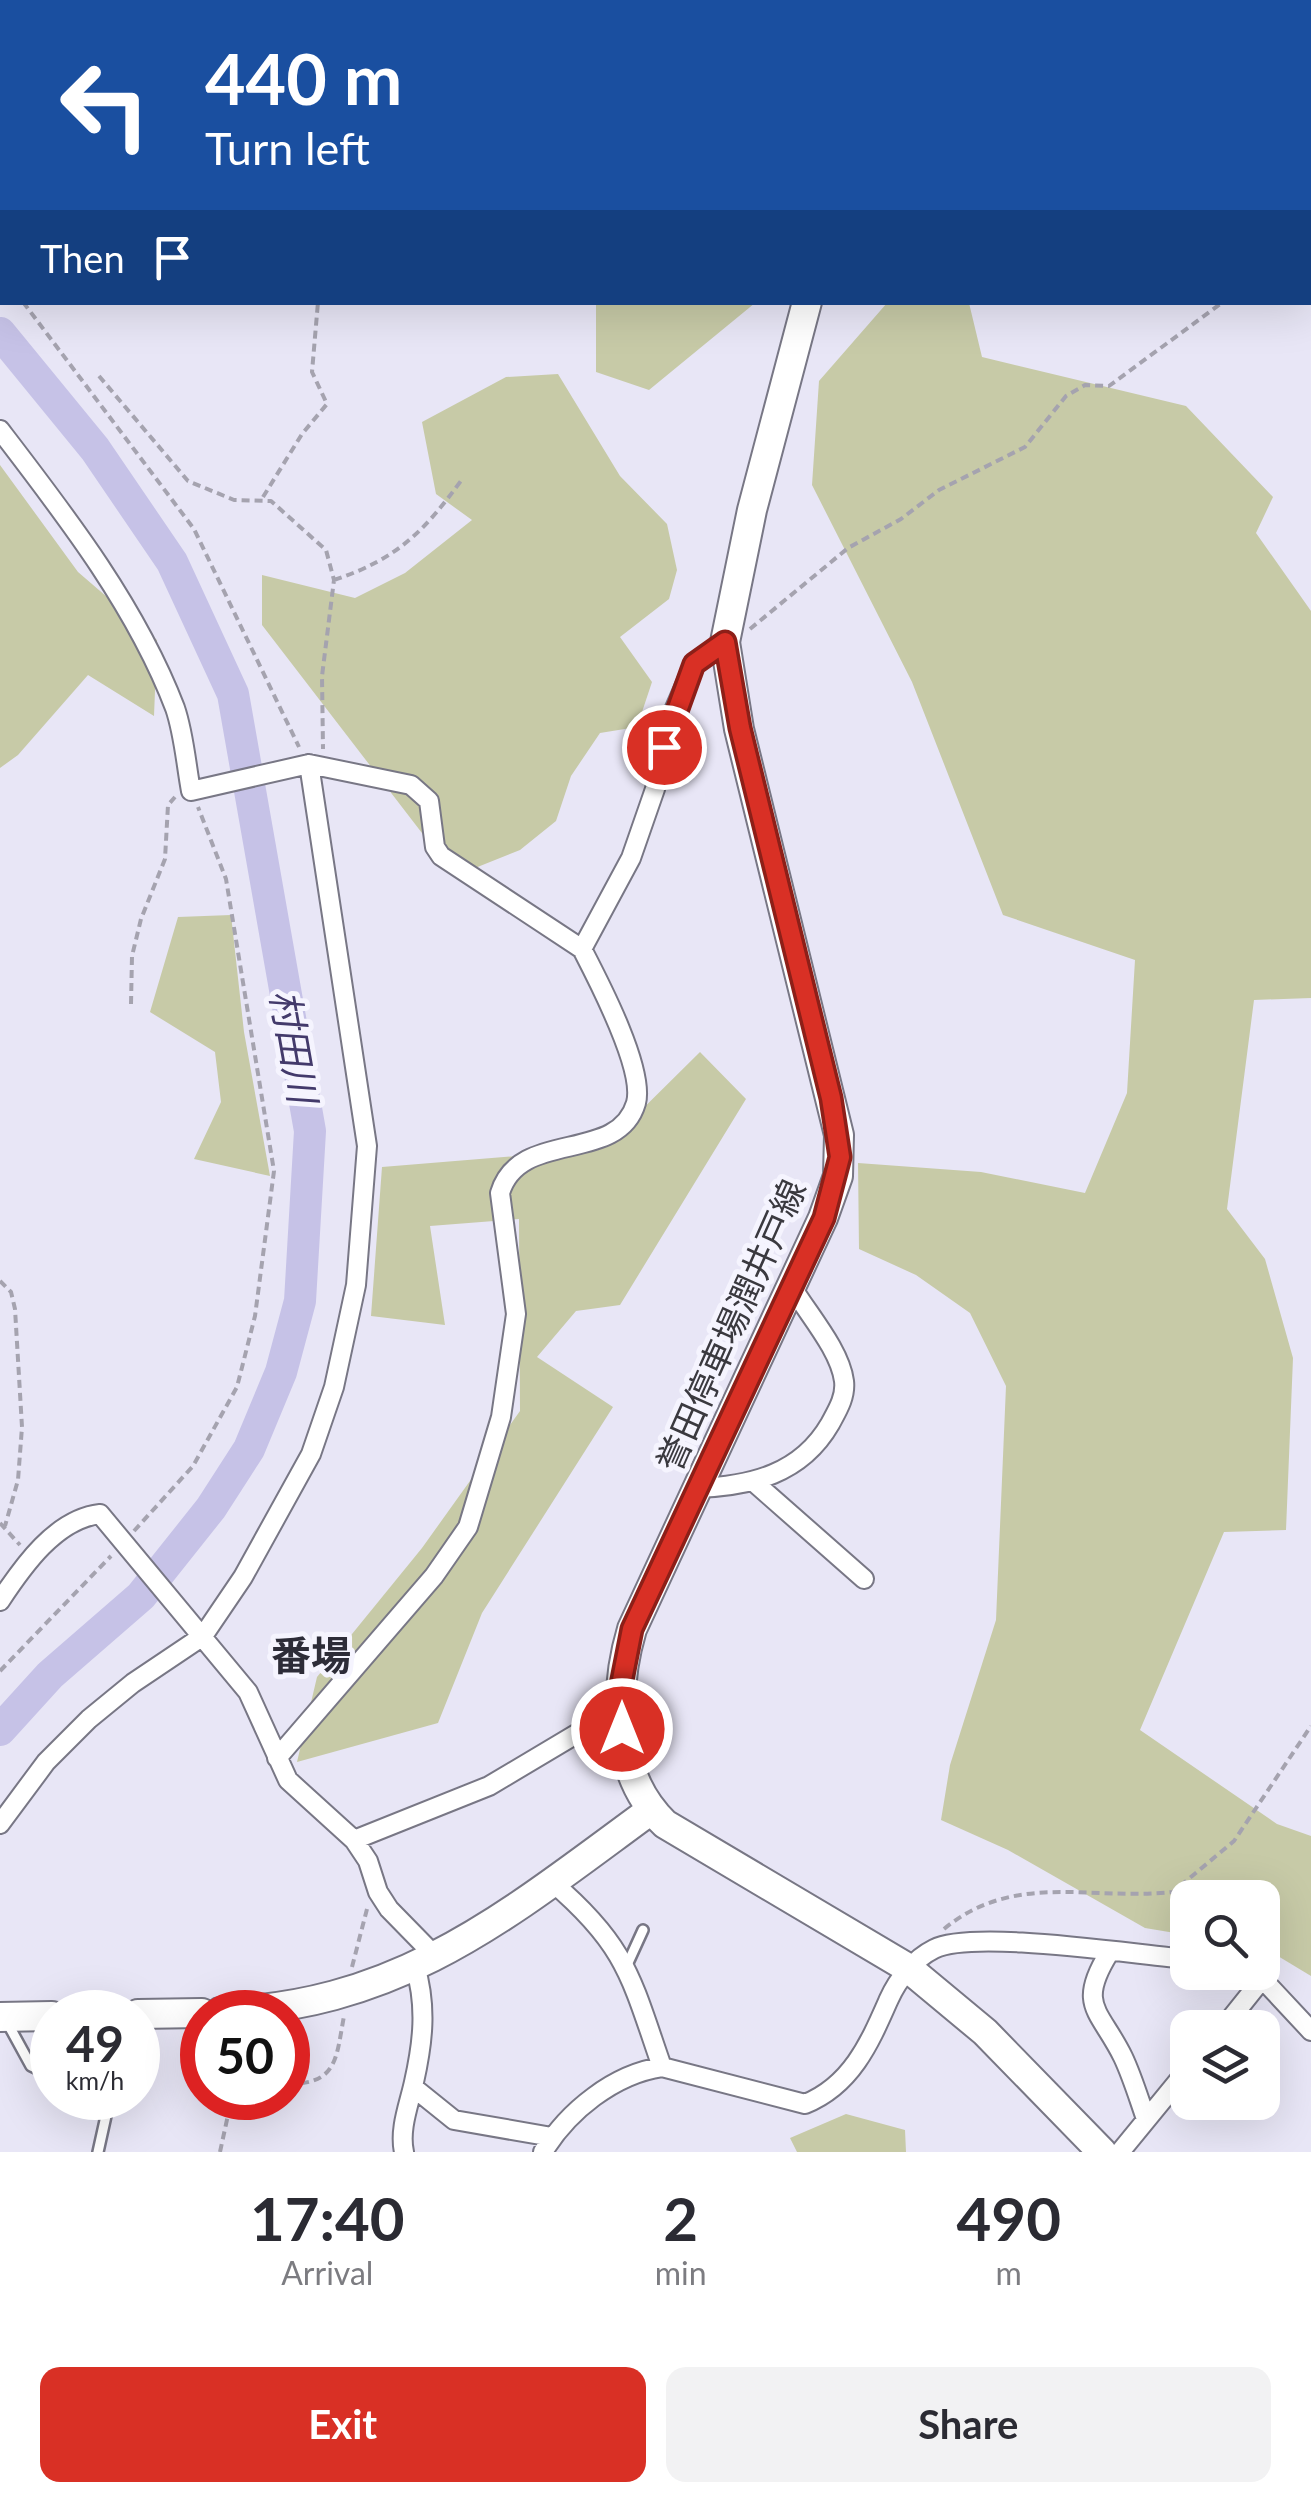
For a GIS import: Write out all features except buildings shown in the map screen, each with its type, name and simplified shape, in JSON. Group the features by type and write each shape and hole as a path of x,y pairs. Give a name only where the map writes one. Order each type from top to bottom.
{"main road":[{"name":"誉田停車場潤井戸線","path":"806,305 744,542 725,642 740,728 840,1136 838,1176 792,1287 632,1629 620,1708 625,1749 651,1810 700,1848 908,1968 985,2032 1102,2152"},
{"path":"310,2003 348,1995 425,1961 552,1882 651,1810"},
{"path":"2,2017 30,2016"}],"street":[{"path":"0,430 80,536 162,679 176,712 191,791 317,765 412,784 426,794 435,847 441,856 582,949 621,1031 636,1084 636,1103 612,1131 526,1158 503,1182 500,1193 516,1314 501,1417 468,1526 434,1576 278,1758"},
{"path":"582,949 631,858 655,788 672,715 694,664 725,642"},
{"path":"0,1824 46,1762 89,1719 133,1683 203,1636 243,1577 311,1454 334,1387 356,1286 367,1146 317,765"},
{"path":"698,1488 755,1483 775,1476 808,1452 824,1434 843,1397 844,1380 836,1360 792,1287"},
{"path":"755,1483 864,1579"},
{"path":"0,1601 28,1557 81,1516 100,1514 248,1692 288,1780 354,1840 368,1861 378,1892 425,1961 423,2037 402,2138 404,2152"},
{"path":"354,1840 489,1786 620,1708"},
{"path":"552,1882 591,1916 627,1964 662,2067"},
{"path":"413,2087 454,2120 547,2144 602,2089 662,2067 805,2104 834,2086 866,2051 908,1968 937,1947 1003,1942 1170,1957"},
{"path":"1109,1952 1093,1978 1090,1997 1122,2055 1145,2116"},
{"path":"1274,1990 1311,2031"},
{"path":"1120,2152 1170,2088"}],"lane":[{"path":"627,1964 643,1930"},
{"path":"2,2017 30,2064"},
{"path":"98,2152 105,2120"}],"path":[{"path":"25,305 194,529 317,765"},
{"path":"262,499 302,434 328,404 312,372 318,305"},
{"path":"725,642 764,620 848,548 901,519 939,490 1025,447 1066,396 1085,386 1109,386 1219,305"},
{"path":"98,376 188,480 234,500 262,499 326,550 334,580 322,676 317,765"},
{"path":"334,580 390,558 436,516 463,478"},
{"path":"0,1671 193,1466 236,1387 255,1316 274,1171 226,878 191,791 168,805 165,859 141,918 132,956 131,1004"},
{"path":"0,1281 11,1292 15,1309 22,1427 18,1480 3,1524 28,1557"},
{"path":"937,1947 948,1924 997,1898 1028,1891 1173,1892 1234,1841 1311,1726"},
{"path":"310,2084 326,2075 337,2052 363,1915 378,1892"},
{"path":"220,2152 227,2120"}],"green space":[{"path":"596,305 753,305 649,390 596,372"},
{"path":"885,305 969,305 982,357 1186,406 1273,497 1256,533 1311,611 1311,998 1254,1000 1227,1209 1265,1259 1293,1358 1286,1530 1224,1532 1140,1730 1277,1824 1311,1836 1311,1976 1280,1957 1280,1880 1170,1880 1170,1932 1145,1928 1008,1850 941,1820 950,1765 996,1620 1006,1386 970,1313 916,1275 859,1249 858,1163 981,1172 1085,1193 1127,1093 1135,960 1003,915 912,682 812,485 819,381"},
{"path":"558,374 620,476 667,524 677,570 669,599 620,637 652,682 637,727 600,733 571,776 556,821 520,850 455,876 262,625 262,575 355,598 405,573 472,520 436,494 422,422 506,377"},
{"path":"0,465 78,572 157,640 154,716 88,675 18,755 0,768"},
{"path":"231,915 244,1032 270,1176 194,1159 221,1102 215,1052 150,1012 178,917"},
{"path":"700,1052 746,1099 620,1305 576,1311 537,1357 613,1407 482,1613 438,1723 297,1762 317,1677 422,1548 520,1411 519,1219 430,1226 445,1325 371,1316 382,1167 602,1149"},
{"path":"846,2114 905,2130 906,2152 797,2152 790,2138"}],"waterway":[{"name":"村田川","path":"0,333 95,449 172,562 233,694 310,1131 300,1301 281,1372 249,1449 211,1508 141,1596 50,1675 0,1730"}],"district":[{"name":"番場","path":"311,1655"}],"route":[{"path":"622,1729 620,1690 632,1629 824,1218 840,1157 840,1136 740,728 725,642 694,664 672,715 664,747"}]}
